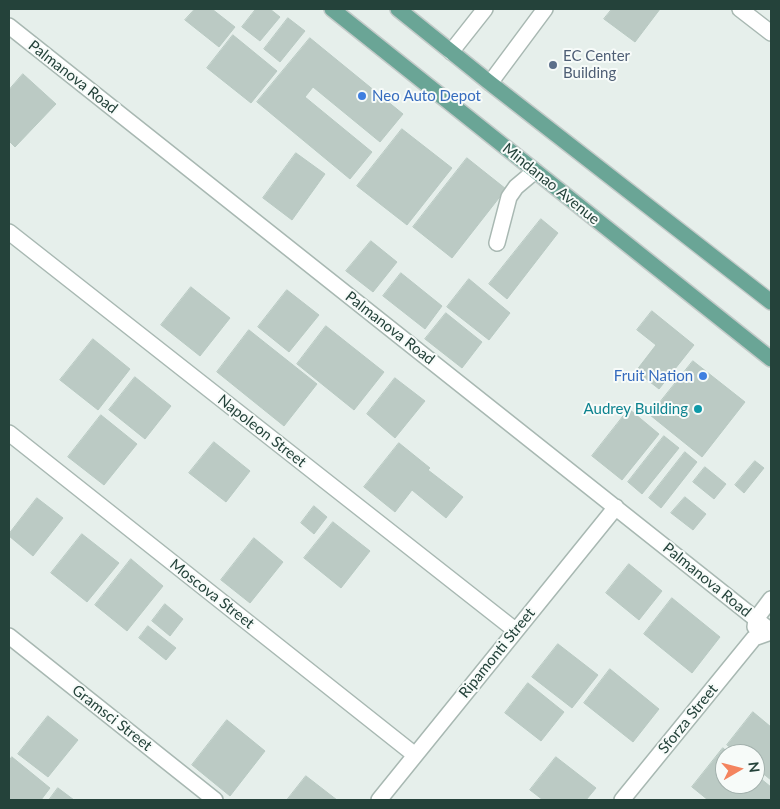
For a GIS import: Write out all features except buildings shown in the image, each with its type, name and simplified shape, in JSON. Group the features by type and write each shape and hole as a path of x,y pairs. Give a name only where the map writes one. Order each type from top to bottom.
{"main road":[{"name":"Mindanao Avenue","path":"332,9 771,359"},
{"path":"398,9 771,302"}],"street":[{"path":"451,52 485,9"},
{"path":"490,83 545,9"},
{"path":"740,9 771,33"},
{"name":"Palmanova Road","path":"9,26 771,631"},
{"path":"497,243 509,197 516,187 535,171"},
{"name":"Napoleon Street","path":"9,232 515,630"},
{"name":"Moscova Street","path":"9,433 415,755"},
{"name":"Ripamonti Street","path":"379,800 616,507"},
{"path":"771,599 756,618 754,638 771,631"},
{"name":"Gramsci Street","path":"9,636 215,800"},
{"name":"Sforza Street","path":"622,800 754,638"}],"place":[{"name":"EC Center Building","path":"553,65"},
{"name":"Neo Auto Depot","path":"362,96"},
{"name":"Fruit Nation","path":"703,376"},
{"name":"Audrey Building","path":"698,409"}]}
